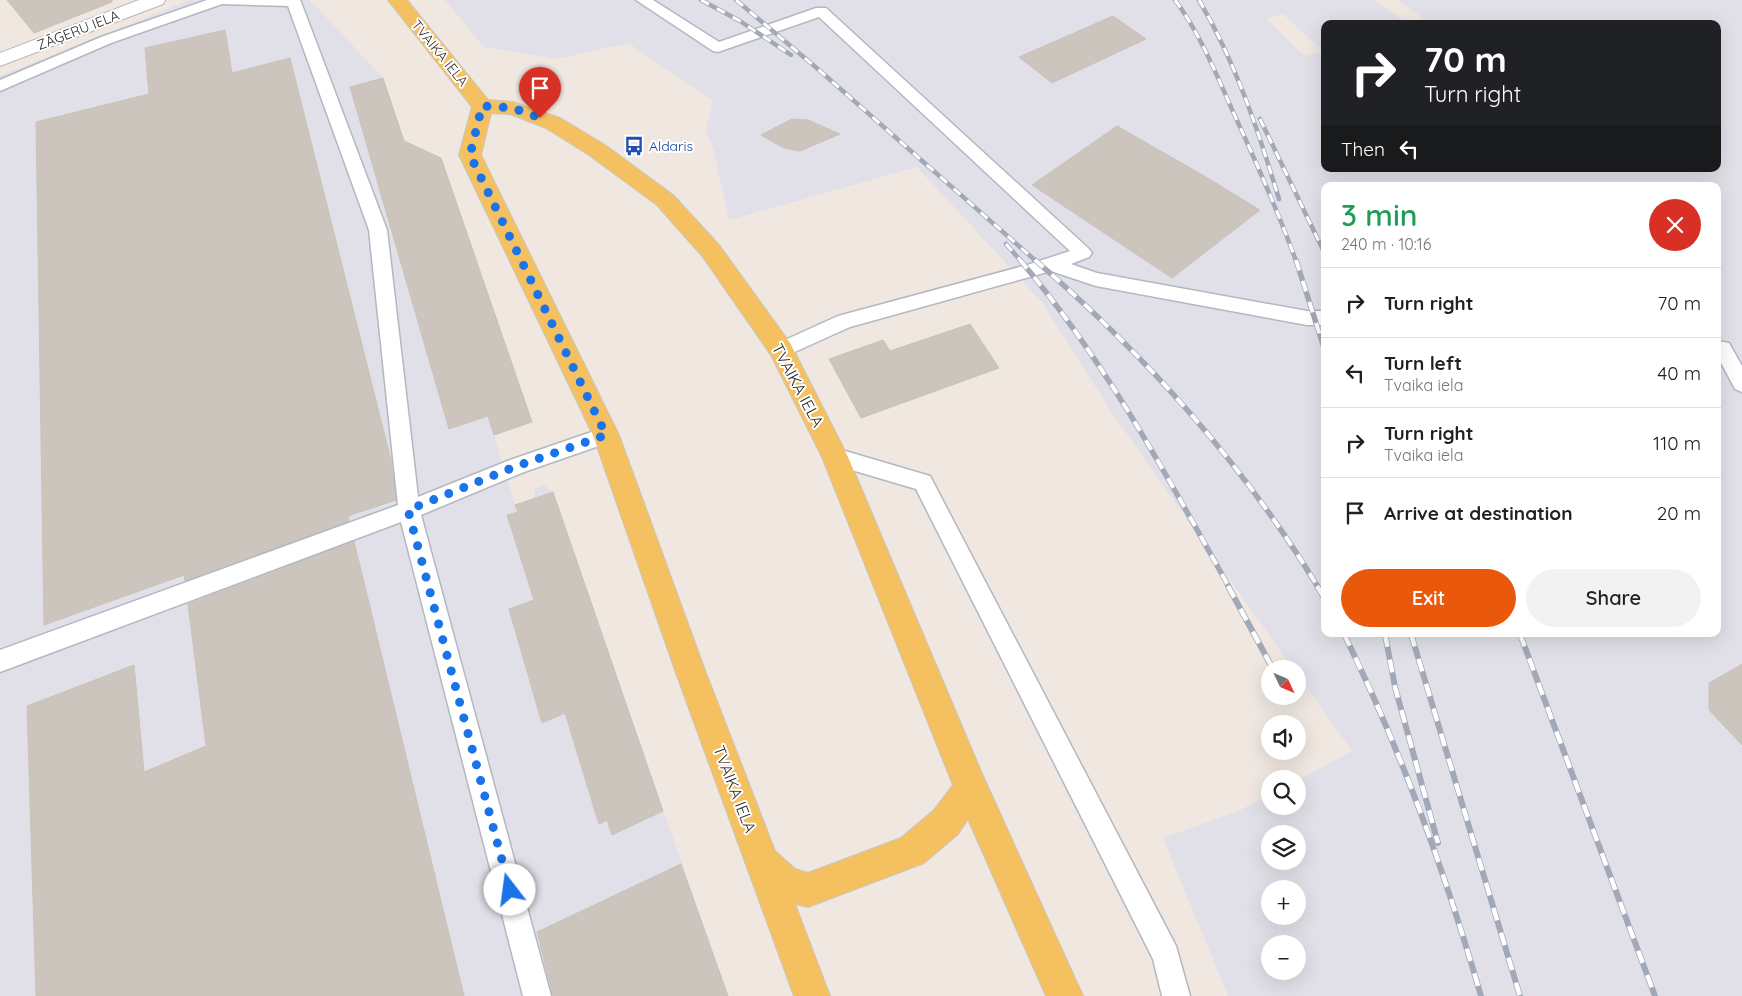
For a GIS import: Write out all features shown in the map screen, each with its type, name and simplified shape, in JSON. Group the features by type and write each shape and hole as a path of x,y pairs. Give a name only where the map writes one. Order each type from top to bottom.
{"main road":[{"name":"TVAIKA IELA","path":"397,0 482,106 513,108 553,123 596,150 664,200 711,251 781,350 835,456 914,654 1065,996"},
{"name":"TVAIKA IELA","path":"482,106 470,155 606,435 691,673 812,996"},
{"name":"TVAIKA IELA","path":"763,863 786,884 808,890 912,851 946,822 972,788"}],"street":[{"name":"ZĀĢERU IELA","path":"7,57 156,0"},
{"path":"0,38 7,57"}],"lane":[{"path":"0,86 106,40 220,0 294,2 378,230 408,510 537,996"},
{"path":"643,0 718,48 820,11 1084,253 1051,264 846,321 781,350"},
{"path":"1051,264 1096,279 1307,318 1321,318"},
{"path":"1721,348 1742,384"},
{"path":"0,662 408,510 517,466 606,435"},
{"path":"835,456 923,482 1166,956 1176,996"}],"shaded area":[{"path":"190,0 310,0 383,78 404,141 441,158 530,416 526,424 494,435 515,505 534,498 535,488 544,485 553,492 728,996 0,996 0,76"},
{"path":"445,0 1373,0 1402,20 1321,20 1321,49 1283,14 1266,19 1305,56 1321,52 1321,172 1721,172 1721,20 1426,20 1397,0 1742,0 1742,996 1228,996 1163,838 1236,812 1261,800 1261,815 1306,815 1306,776 1352,751 1306,686 1306,660 1287,660 1112,413 1042,302 917,167 729,220 713,148 706,130 713,101 628,43 558,59 484,47"}],"building":[{"path":"7,0 112,0 112,2 34,33"},
{"path":"1113,16 1146,39 1052,83 1019,57"},
{"path":"225,30 232,73 290,58 391,460 396,500 348,516 349,521 185,581 184,575 44,625 36,122 149,94 145,48"},
{"path":"383,78 404,141 441,158 532,422 494,435 488,416 449,429 350,87"},
{"path":"792,119 808,120 840,134 800,151 784,148 761,135"},
{"path":"1117,126 1260,210 1172,278 1032,185"},
{"path":"970,324 999,368 861,418 829,359 883,340 890,351"},
{"path":"553,492 663,811 612,835 607,820 599,824 565,713 542,723 509,609 534,600 507,515 518,512 515,505"},
{"path":"354,541 464,996 36,996 27,706 134,665 144,772 206,746 188,604"},
{"path":"1742,664 1742,745 1709,710 1709,683"},
{"path":"681,864 728,996 553,996 537,932"}],"railway":[{"path":"701,0 740,21 791,55"},
{"path":"736,0 819,70 1036,261"},
{"path":"1175,0 1193,27 1215,71 1267,188 1296,261"},
{"path":"1199,0 1235,72 1254,122 1279,199"},
{"path":"1260,119 1321,246"},
{"path":"1006,244 1021,261"},
{"path":"1020,260 1051,298 1106,377 1182,502 1229,587"},
{"path":"1035,260 1115,334 1189,412 1257,496 1318,587"},
{"path":"1296,260 1321,338"},
{"path":"1228,586 1268,660"},
{"path":"1317,586 1321,592"},
{"path":"1345,637 1384,722 1420,812 1452,903 1481,996"},
{"path":"1386,637 1395,687 1438,843"},
{"path":"1412,637 1520,996"},
{"path":"1521,637 1655,996"}],"place":[{"name":"Aldaris","path":"634,146"}],"route":[{"path":"510,890 408,510 517,466 606,435 470,155 482,106 513,108 540,118"}]}
